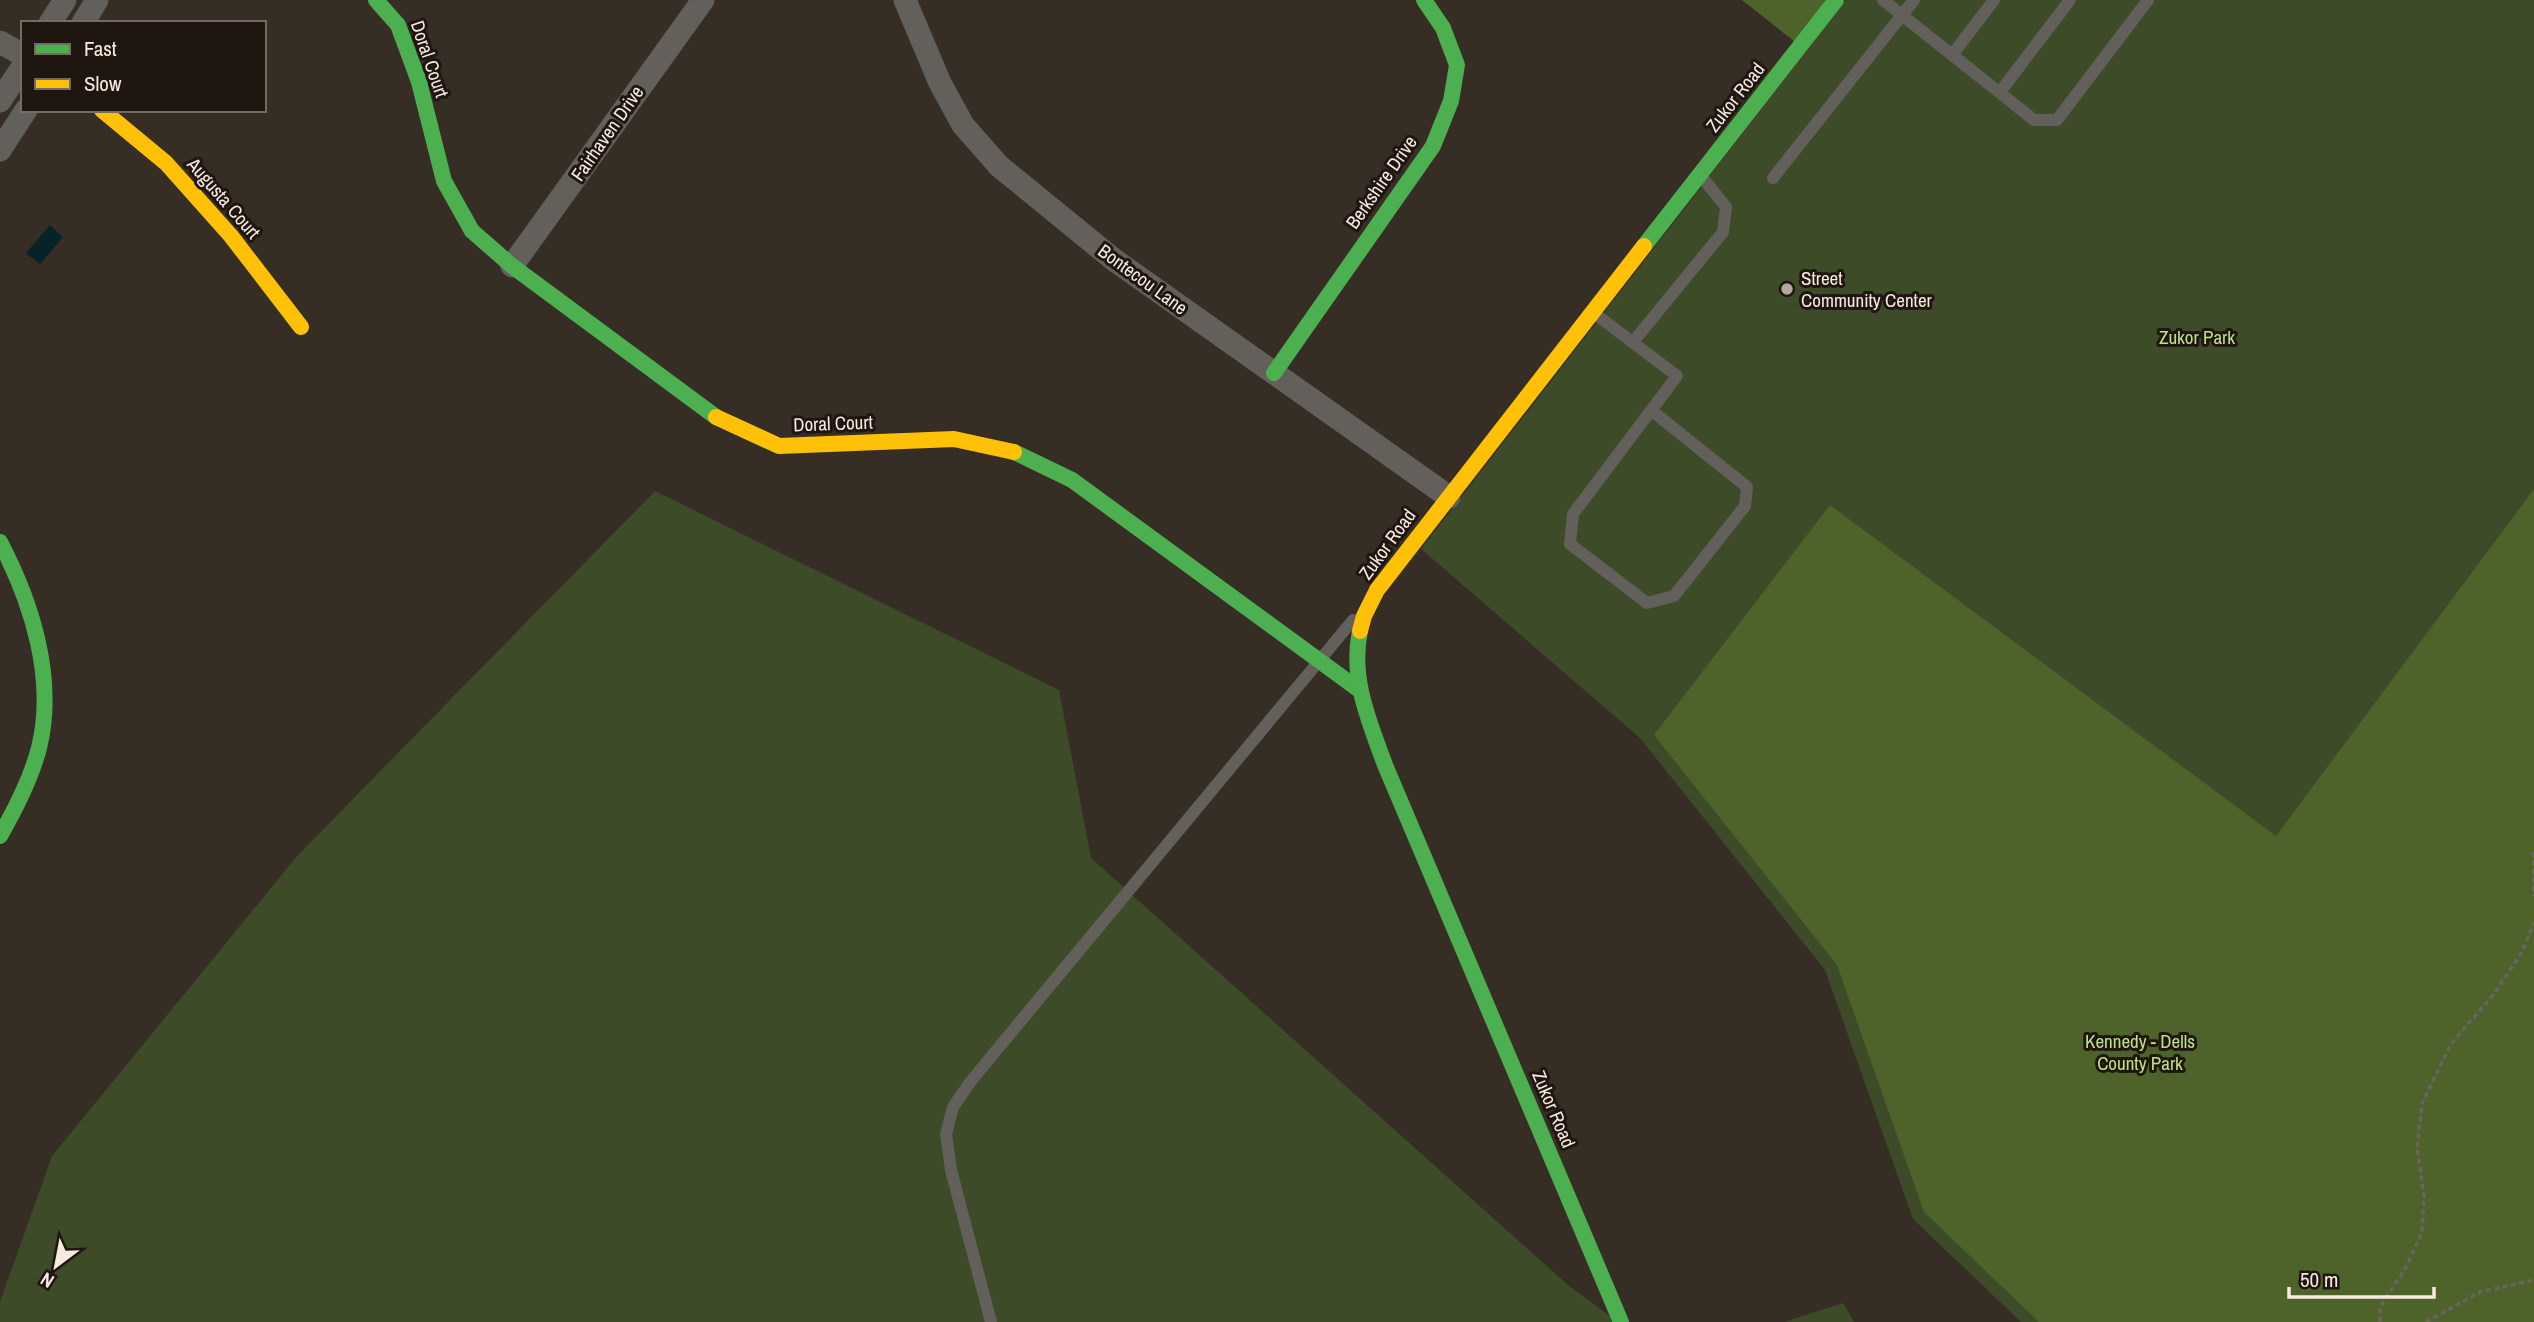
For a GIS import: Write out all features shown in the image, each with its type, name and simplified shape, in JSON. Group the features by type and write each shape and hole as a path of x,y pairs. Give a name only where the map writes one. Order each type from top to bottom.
{"street":[{"path":"51,21 65,0"},
{"path":"84,21 97,0"},
{"name":"Doral Court","path":"376,0 398,24 419,82 444,181 472,231 512,266 722,422 779,446 954,439 1013,451 1072,480 1358,689"},
{"name":"Fairhaven Drive","path":"512,266 702,0"},
{"name":"Bontecou Lane","path":"905,0 940,83 963,125 999,166 1113,259 1449,497"},
{"name":"Berkshire Drive","path":"1274,373 1433,146 1451,101 1457,65 1443,28 1424,0"},
{"name":"Zukor Road","path":"1621,1322 1385,765 1358,689 1356,655 1361,624 1377,590 1836,0"},
{"path":"0,42 21,54"},
{"path":"0,101 21,69"},
{"path":"0,150 25,112"},
{"name":"Augusta Court","path":"105,112 166,163 231,236 301,327"},
{"path":"0,542 30,614 44,674 42,732 27,785 0,836"}],"lane":[{"path":"1884,0 2034,120 2057,120 2148,0"},
{"path":"1773,178 1914,0"},
{"path":"1952,55 1994,0"},
{"path":"2000,92 2070,0"},
{"path":"1633,342 1723,232 1726,207 1701,176"},
{"path":"1593,313 1677,376 1651,410 1573,514 1570,544 1647,603 1674,596 1745,506 1747,487 1651,410"},
{"path":"991,1322 951,1170 946,1134 953,1107 1377,590"}],"path":[{"path":"2534,852 2534,895"},
{"path":"2380,1322 2380,1307 2406,1267 2422,1233 2424,1196 2417,1147 2422,1103 2451,1044 2494,994 2522,952 2534,923"},
{"path":"2426,1322 2480,1292 2534,1280"}],"green space":[{"path":"1742,0 1826,0 1795,42"},
{"name":"Zukor Park","path":"1846,0 2534,0 2534,1322 2021,1322 1913,1219 1825,970 1640,738 1421,549"},
{"name":"Kennedy - Dells County Park","path":"2534,489 2534,1322 2039,1322 1924,1212 1837,965 1654,735 1830,505 2276,836"},
{"path":"655,491 1059,690 1091,858 1568,1285 1618,1322 0,1322 0,1302 52,1156 297,856"},
{"path":"1843,1303 1854,1322 1784,1322"}],"water":[{"path":"50,225 63,237 40,264 26,253"}],"traffic: fast":[{"path":"376,0 398,25 419,82 444,181 472,231 512,266 716,417"},
{"path":"1274,373 1433,146 1451,101 1457,65 1443,28 1424,0"},
{"path":"1644,246 1836,0"},
{"path":"1014,452 1072,480 1358,689"},
{"path":"0,542 31,616 43,669 45,695 44,722 36,760 0,836"},
{"path":"1360,631 1357,666 1359,682 1367,716 1385,765 1621,1322"}],"traffic: slow":[{"path":"104,112 166,163 231,236 301,327"},
{"path":"1360,631 1377,590 1644,246"},
{"path":"716,417 779,446 954,439 1014,452"}],"place":[{"name":"Street Community Center","path":"1787,289"}]}
